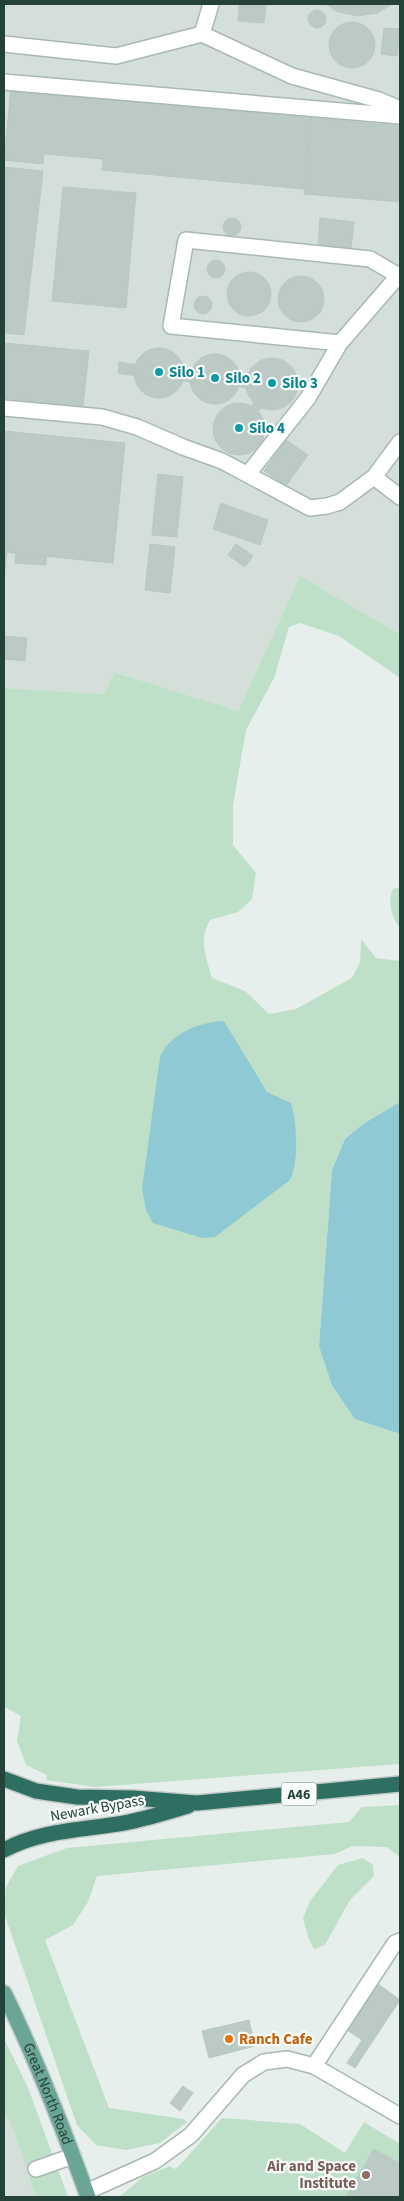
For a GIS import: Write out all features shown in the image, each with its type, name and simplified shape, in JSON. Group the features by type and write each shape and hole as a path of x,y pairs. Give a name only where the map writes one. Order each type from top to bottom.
{"highway":[{"name":"Newark Bypass","path":"4,1779 36,1791 77,1797 134,1798 197,1803 400,1784"},
{"name":"Newark Bypass","path":"4,1850 25,1840 46,1834 138,1820 197,1803"}],"main road":[{"name":"Great North Road","path":"4,1993 29,2044 87,2195"}],"lane":[{"path":"202,34 211,4"},
{"path":"4,44 116,56 202,34 292,76 379,100 400,108"},
{"path":"4,82 400,116"},
{"path":"248,474 308,398 340,343 400,275 370,259 186,240 171,326 340,343"},
{"path":"4,408 102,418 137,427 182,447 222,460 310,508 328,506 340,502 374,477 400,442"},
{"path":"374,477 400,497"},
{"path":"314,2066 395,1944 400,1941"},
{"path":"87,2195 155,2161 190,2135 244,2074 264,2062 287,2059 314,2066 399,2113"},
{"path":"36,2169 73,2156"}],"shaded area":[{"path":"4,4 400,4 400,634 300,576 238,711 116,672 104,694 4,688"},
{"path":"4,2039 28,2088 68,2197 4,2197"}],"green space":[{"path":"300,576 400,634 400,678 339,636 300,623 289,627 274,678 246,730 233,805 233,845 256,873 252,899 238,912 210,920 204,935 204,949 212,978 245,991 269,1014 296,1009 352,978 360,962 361,939 376,958 400,961 400,1102 363,1124 345,1139 332,1170 319,1346 355,1419 400,1434 400,1764 95,1787 46,1780 47,1775 26,1765 17,1741 21,1716 4,1707 4,688 104,694 115,672 238,711"},
{"path":"400,887 400,928 393,915 390,898 393,889"},
{"path":"400,1805 400,1857 387,1847 352,1846 335,1854 97,1876 88,1902 73,1925 45,1940 109,2108 184,2119 187,2122 160,2143 126,2150 96,2145 77,2125 4,1913 6,1887 18,1866 67,1848 349,1822 362,1807"},
{"path":"363,1858 373,1865 374,1876 350,1900 325,1945 314,1949 308,1937 303,1918 310,1901 338,1865"},
{"path":"4,2039 28,2088 68,2197 36,2197 14,2130 4,2111"},
{"path":"222,2118 300,2124 345,2153 364,2122 400,2144 400,2164 374,2149 346,2197 119,2197 143,2177 170,2166 174,2169 178,2167"}],"water":[{"path":"224,1021 267,1092 291,1103 296,1131 295,1163 290,1180 215,1237 202,1238 153,1223 146,1210 142,1189 160,1057 171,1041 178,1035 205,1024"},
{"path":"400,1102 400,1434 355,1419 332,1385 319,1346 332,1170 345,1139 363,1124"}],"building":[{"path":"239,4 266,4 264,23 238,21"},
{"path":"326,4 392,4 378,13 357,16 336,11"},
{"path":"313,10 321,10 326,15 324,26 313,28 308,23 308,15"},
{"path":"352,22 365,26 371,32 375,45 371,58 365,64 352,68 339,64 333,58 329,45 333,32 339,26"},
{"path":"384,28 400,29 397,56 381,54"},
{"path":"11,89 311,118 304,189 102,170 103,159 44,154 43,164 4,160"},
{"path":"311,118 400,126 400,202 304,194"},
{"path":"4,167 43,171 24,335 4,333"},
{"path":"63,187 136,193 126,308 52,301"},
{"path":"228,218 236,218 241,223 239,234 228,236 223,231 223,223"},
{"path":"320,218 354,222 351,248 318,244"},
{"path":"212,260 220,260 225,265 223,276 212,278 207,273 207,265"},
{"path":"249,272 261,276 267,282 271,294 267,306 261,312 249,316 237,312 231,306 227,294 231,282 237,276"},
{"path":"301,276 314,280 320,286 324,299 320,312 314,318 301,322 288,318 282,312 278,299 282,286 288,280"},
{"path":"199,296 207,296 212,301 210,312 199,314 194,309 194,301"},
{"path":"4,343 89,351 83,406 4,398"},
{"name":"Silo 1","path":"159,348 169,350 177,355 182,363 184,373 182,383 177,391 169,396 159,398 149,396 141,391 136,383 134,373 136,363 141,355 149,350"},
{"name":"Silo 2","path":"210,354 220,354 233,361 240,374 240,384 233,397 220,404 210,404 201,400 194,393 190,384 190,374 194,365 201,358"},
{"name":"Silo 3","path":"272,358 282,360 290,366 296,374 298,384 296,394 290,402 282,408 272,410 262,408 254,402 248,394 246,384 248,374 254,366 262,360"},
{"path":"119,362 131,364 130,375 118,373"},
{"path":"131,364 277,380 276,391 130,375"},
{"path":"265,390 276,391 240,433 233,427"},
{"name":"Silo 4","path":"234,403 244,403 254,407 261,414 265,429 261,444 254,451 244,455 234,455 224,451 217,444 213,434 213,424 217,414 224,407"},
{"path":"4,431 125,443 113,563 4,552"},
{"path":"286,440 308,455 286,486 264,471"},
{"path":"158,474 183,477 177,537 152,535"},
{"path":"221,503 268,520 260,545 213,529"},
{"path":"150,544 175,547 170,593 145,590"},
{"path":"236,544 253,556 245,567 228,555"},
{"path":"4,552 7,552 4,578"},
{"path":"16,553 46,556 46,565 15,563"},
{"path":"4,636 27,638 25,661 4,659"},
{"path":"378,1984 400,2000 355,2068 347,2063 362,2040 347,2030"},
{"name":"Ranch Cafe","path":"249,2020 255,2046 209,2058 202,2031"},
{"path":"183,2086 193,2093 180,2111 170,2103"},
{"path":"374,2149 400,2164 400,2197 346,2197"}],"place":[{"name":"Silo 1","path":"159,372"},
{"name":"Silo 2","path":"215,378"},
{"name":"Silo 3","path":"272,383"},
{"name":"Silo 4","path":"239,428"},
{"name":"Ranch Cafe","path":"229,2039"},
{"name":"Air and Space Institute","path":"366,2175"}]}
